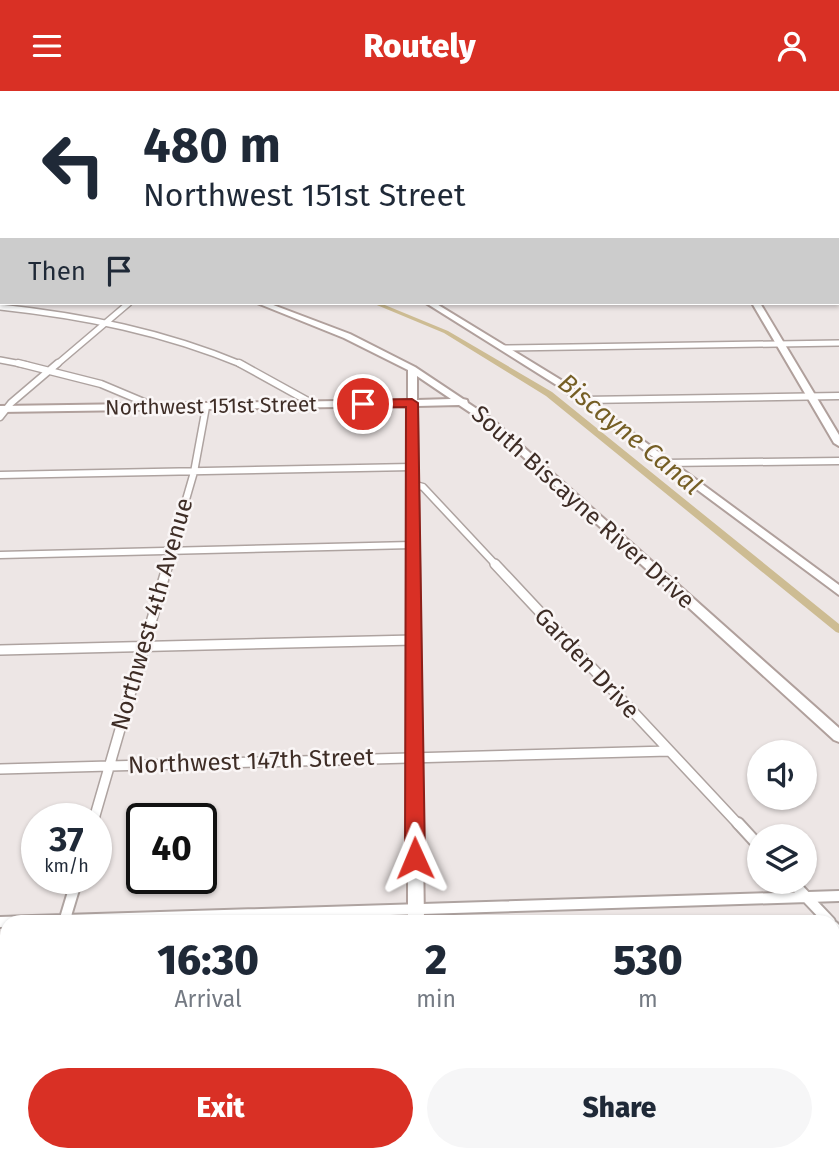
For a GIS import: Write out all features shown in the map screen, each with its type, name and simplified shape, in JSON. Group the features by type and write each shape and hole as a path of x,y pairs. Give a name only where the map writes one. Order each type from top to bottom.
{"street":[{"path":"2,412 128,305"},
{"name":"South Biscayne River Drive","path":"266,305 347,336 412,369 464,402 489,421 839,736"},
{"path":"433,305 584,400 839,591"},
{"path":"757,305 839,443"},
{"path":"0,307 59,311 109,321 247,364 315,405"},
{"path":"505,348 839,343"},
{"path":"0,360 50,369 129,392 158,408"},
{"path":"412,369 416,915"},
{"path":"584,400 839,396"},
{"name":"Northwest 151st Street","path":"2,412 464,402"},
{"name":"Northwest 4th Avenue","path":"98,803 194,472 206,407"},
{"path":"665,463 839,461"},
{"path":"0,475 412,467"},
{"name":"Garden Drive","path":"412,484 423,487 747,833"},
{"path":"0,555 412,545"},
{"path":"0,650 415,640"},
{"name":"Northwest 147th Street","path":"0,769 669,751"},
{"path":"67,915 73,894"},
{"path":"803,894 823,915"},
{"path":"438,915 839,896"}],"waterway":[{"name":"Biscayne Canal","path":"380,305 446,332 549,394 839,629"}],"route":[{"path":"363,404 412,403 415,858"}]}
